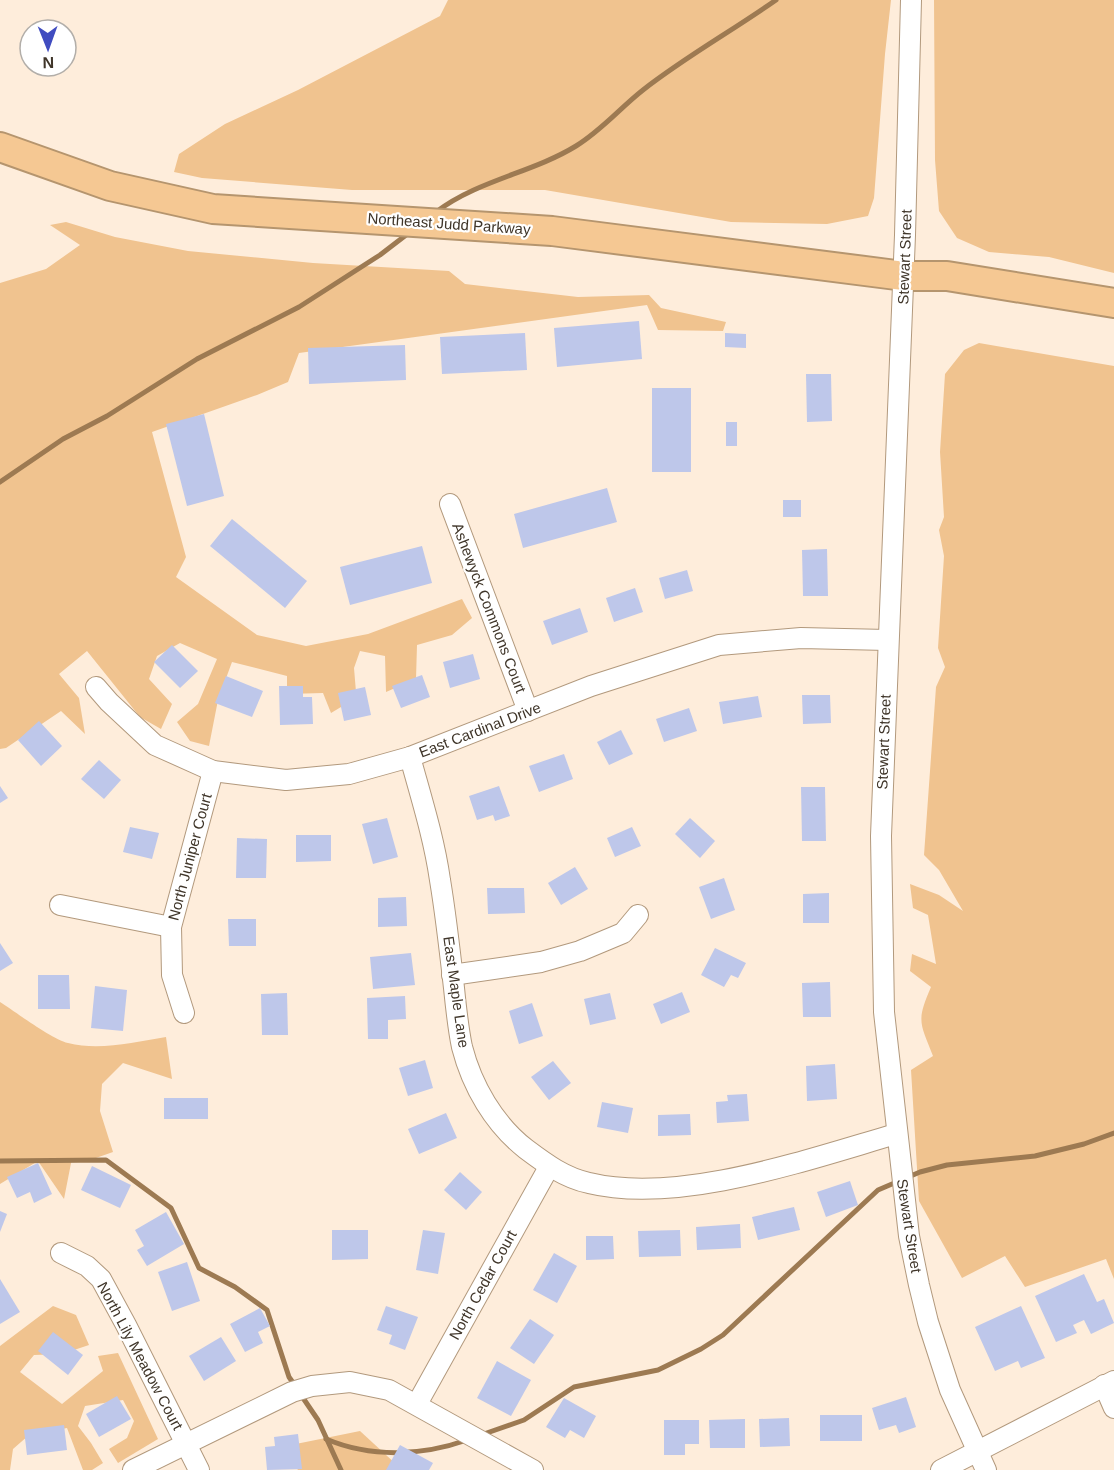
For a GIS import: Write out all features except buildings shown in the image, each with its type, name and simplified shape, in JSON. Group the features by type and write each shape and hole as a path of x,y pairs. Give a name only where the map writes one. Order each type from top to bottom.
{"highway":[{"name":"Northeast Judd Parkway","path":"0,147 110,186 213,209 552,231 904,276 947,276 1114,303"},
{"name":"Northeast Judd Parkway","path":"904,276 945,291 1114,321"}],"street":[{"name":"Stewart Street","path":"911,0 904,276 887,640 881,836 884,1012 909,1236 928,1322 950,1390 981,1461"},
{"name":"Ashewyck Commons Court","path":"450,504 528,711"},
{"name":"East Cardinal Drive","path":"96,687 108,702 155,746 213,771 286,780 349,774 410,757 591,686 719,645 801,638 887,640"},
{"name":"East Maple Lane","path":"410,757 440,878 462,1046 471,1074 495,1118 514,1139 549,1167 566,1176 590,1184 659,1189 722,1180 783,1167 896,1134"},
{"name":"North Juniper Court","path":"184,1013 172,975 171,927 213,771"},
{"path":"60,905 171,927"},
{"path":"452,975 541,962 580,951 623,933 638,915"},
{"name":"North Cedar Court","path":"417,1404 549,1167"},
{"name":"North Lily Meadow Court","path":"61,1253 87,1266 101,1279 199,1470"},
{"path":"133,1470 274,1400 312,1386 350,1382 389,1390 533,1470"},
{"path":"941,1470 981,1461 1109,1383 1114,1408"}],"shaded area":[{"path":"448,0 891,0 874,198 868,216 827,224 731,222 545,190 352,190 202,178 174,172 179,154 225,124 298,90 440,16"},
{"path":"934,0 1114,0 1114,273 1049,257 989,252 957,238 939,211 935,160"},
{"path":"66,222 115,237 188,251 313,263 449,271 465,284 578,297 649,295 661,308 726,322 723,331 658,330 647,305 299,353 288,382 152,432 186,557 176,577 257,635 306,646 368,634 462,599 472,618 452,635 417,645 416,679 386,692 385,656 360,651 354,668 356,692 346,704 331,713 323,693 287,694 287,676 232,662 218,700 209,746 190,741 177,722 198,704 217,659 180,643 157,656 149,679 172,704 161,729 140,717 87,651 59,674 79,698 85,734 61,711 6,748 0,749 0,283 46,269 80,245 50,225"},
{"path":"979,343 1114,366 1114,1279 1106,1259 1025,1287 1005,1256 962,1278 919,1201 911,1070 933,1056 922,1022 923,1008 931,987 910,971 912,954 936,964 928,915 913,908 910,884 939,895 963,911 939,870 924,855 936,687 945,667 938,648 944,556 939,530 944,517 940,452 945,374 964,350"},
{"path":"0,1002 43,1031 68,1043 105,1046 166,1037 172,1079 123,1063 102,1084 100,1111 113,1152 93,1159 72,1158 64,1199 38,1161 0,1184"},
{"path":"53,1306 76,1315 89,1345 62,1354 34,1355 20,1372 62,1404 103,1371 98,1356 118,1353 158,1439 118,1463 109,1449 127,1438 134,1421 123,1400 85,1406 78,1426 103,1463 92,1470 83,1470 67,1428 29,1435 13,1449 10,1470 0,1470 0,1346"},
{"path":"360,1431 398,1466 398,1470 298,1470 281,1447"}],"waterway":[{"path":"436,212 469,192 576,146 659,78 776,0"},
{"path":"0,482 63,439 107,416 197,359 299,307 380,255 410,232"},
{"path":"481,1435 524,1420 574,1387 658,1370 701,1349 723,1335 878,1190 920,1172 947,1165 1035,1156 1084,1144 1114,1133"},
{"path":"0,1161 106,1160 171,1208 199,1268 235,1287 267,1310 289,1377 296,1387"},
{"path":"301,1395 318,1420 341,1470"},
{"path":"326,1439 361,1449 397,1453 432,1449 467,1440"}]}
